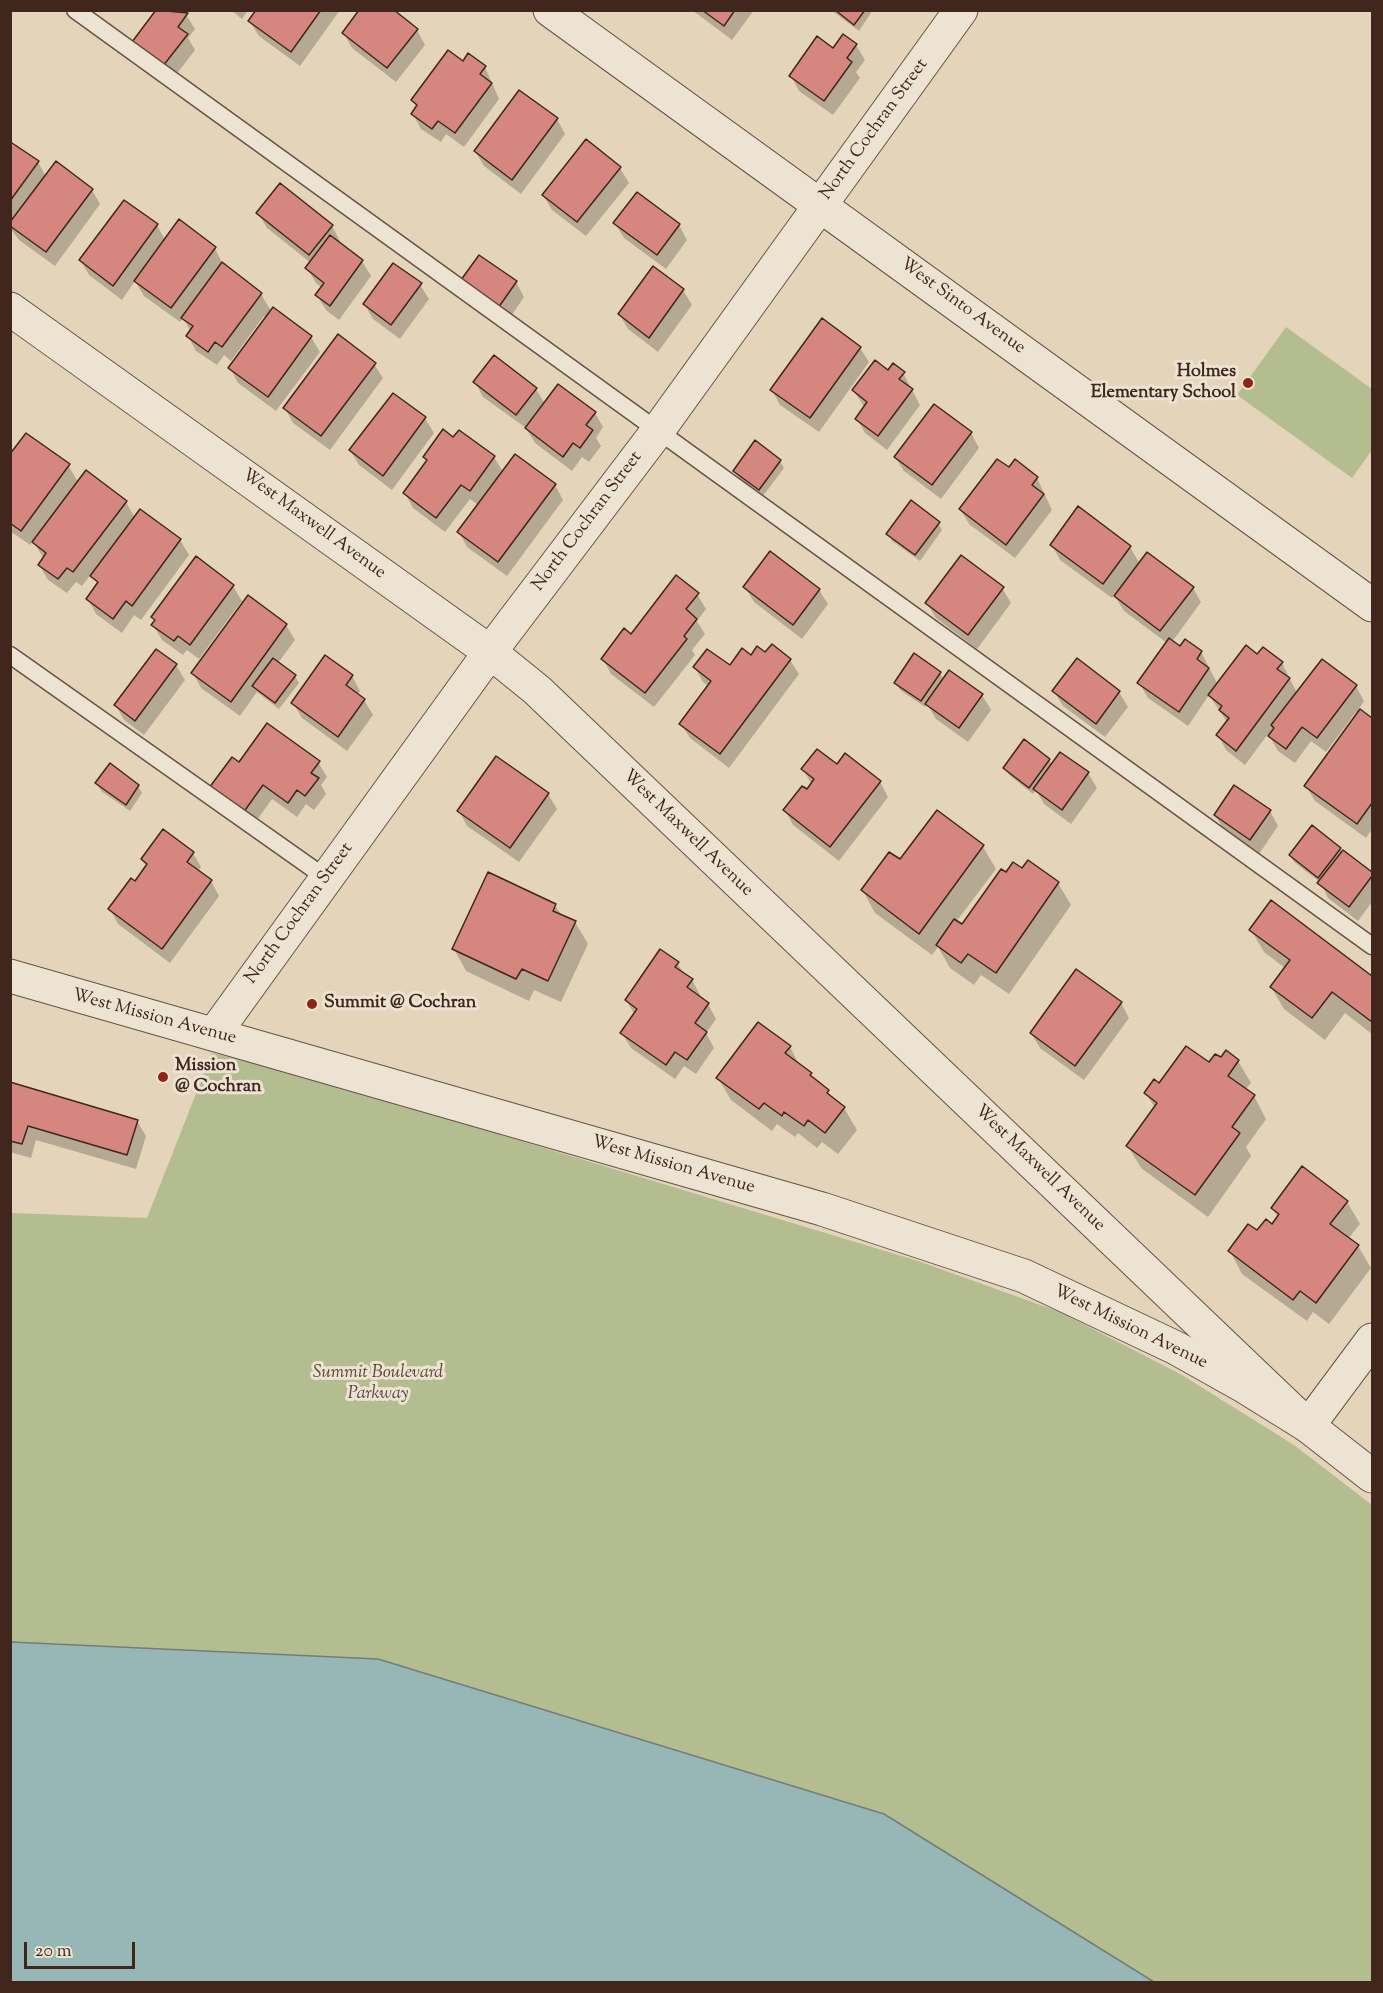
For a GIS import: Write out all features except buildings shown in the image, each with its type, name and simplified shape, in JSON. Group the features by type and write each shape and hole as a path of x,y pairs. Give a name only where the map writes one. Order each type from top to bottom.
{"street":[{"name":"West Sinto Avenue","path":"550,10 1372,605"},
{"name":"North Cochran Street","path":"214,1034 490,651 659,429 962,10"},
{"name":"West Maxwell Avenue","path":"10,309 490,651 537,690 1308,1426"},
{"name":"West Mission Avenue","path":"10,976 822,1209 1024,1276 1176,1348 1308,1426"},
{"path":"1372,1340 1308,1426 1372,1476"}],"lane":[{"path":"75,10 659,429 1372,946"},
{"path":"10,655 326,879"}],"green space":[{"path":"1286,327 1372,389 1372,450 1352,478 1237,395"},
{"name":"Summit Boulevard Parkway","path":"212,1053 283,1069 918,1261 1060,1312 1182,1375 1294,1445 1372,1505 1372,1982 1154,1982 884,1814 378,1659 11,1642 11,1213 147,1218"}],"water":[{"path":"11,1642 378,1659 884,1814 1154,1982 11,1982"}],"place":[{"name":"Holmes Elementary School","path":"1248,383"},
{"name":"Summit @ Cochran","path":"312,1004"},
{"name":"Mission @ Cochran","path":"163,1077"}]}
